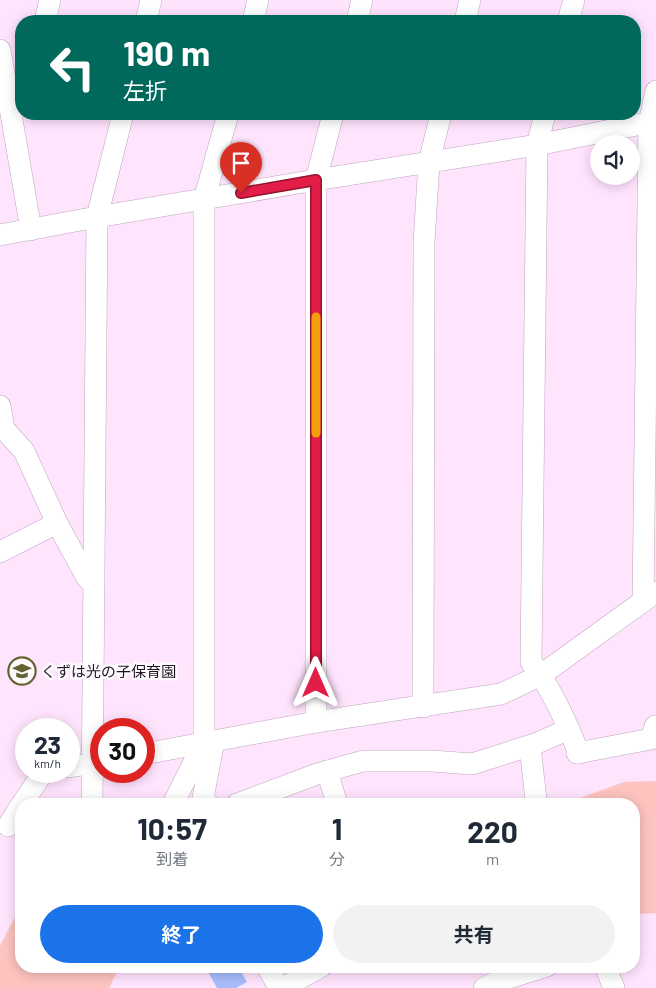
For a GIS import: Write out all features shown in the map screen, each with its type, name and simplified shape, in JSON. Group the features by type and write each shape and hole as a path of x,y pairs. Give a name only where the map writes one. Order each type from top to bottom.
{"street":[{"path":"46,15 50,0"},
{"path":"147,15 151,0"},
{"path":"254,15 258,0"},
{"path":"358,15 362,0"},
{"path":"466,15 470,0"},
{"path":"570,15 574,0"},
{"path":"0,50 15,98"},
{"path":"155,752 316,722 501,694 541,675 650,597 652,122 656,91"},
{"path":"18,120 31,230"},
{"path":"96,718 94,584 97,217 121,120"},
{"path":"203,798 209,741 204,200 226,120"},
{"path":"316,722 316,180 331,120"},
{"path":"423,707 424,242 429,162 440,120"},
{"path":"543,120 537,145 531,662 541,675 569,729 578,753 654,736"},
{"path":"0,235 316,180 537,145 652,122"},
{"path":"0,406 2,428 24,452 57,524 87,578 94,584"},
{"path":"0,552 57,524"},
{"path":"253,798 327,771 363,761 432,761 472,764 530,746 569,729"},
{"path":"173,798 209,741"},
{"path":"530,746 536,798"},
{"path":"327,771 335,798"},
{"path":"27,798 36,783"},
{"path":"93,798 95,783"},
{"path":"271,973 281,988 309,973"},
{"path":"491,981 521,973"},
{"path":"608,973 614,988"}],"shaded area":[{"path":"656,781 656,913 640,914 640,798 580,798 624,782"},
{"path":"15,917 15,973 116,973 109,988 0,988 0,946"}],"water":[{"path":"209,973 242,973 247,982 236,988 217,988"}],"slow traffic":[{"path":"316,317 316,433"}],"place":[{"name":"くずは光の子保育園","path":"22,671"}],"route":[{"path":"241,193 316,180 316,683"}]}
